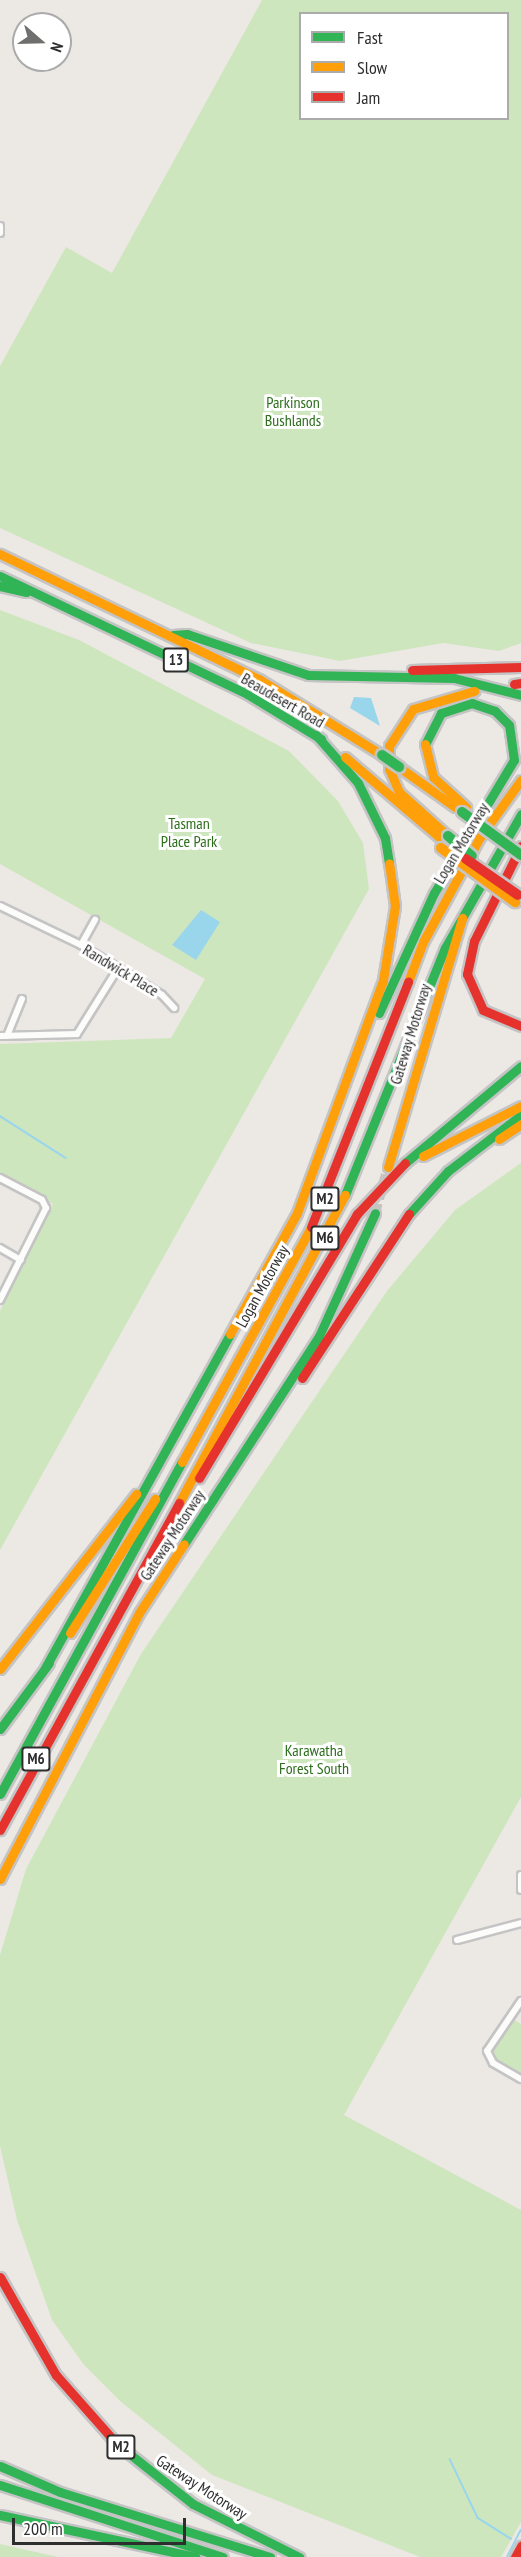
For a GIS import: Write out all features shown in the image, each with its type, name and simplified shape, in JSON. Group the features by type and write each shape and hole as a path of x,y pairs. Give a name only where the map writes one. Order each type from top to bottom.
{"main road":[{"name":"Beaudesert Road","path":"0,554 170,635 291,697 464,809 521,855"},
{"name":"Beaudesert Road","path":"0,576 256,699 316,735 519,900"},
{"path":"0,586 32,592"},
{"path":"170,635 187,634 308,675 454,678 521,695"},
{"path":"384,678 423,669 521,666"},
{"path":"474,692 413,709 395,729 389,746 389,769 399,792 443,840 519,900"},
{"path":"364,1035 434,893 514,760 514,739 505,719 472,703 441,713 429,728 424,748 433,777 464,809"},
{"path":"45,1668 297,1212 364,1035 392,938 394,878 369,802 316,735"},
{"name":"Logan Motorway","path":"0,1794 321,1206 431,926 480,837 521,780"},
{"name":"Logan Motorway","path":"0,1830 345,1199 462,912 521,814"},
{"path":"521,846 474,941 467,974 471,993 483,1010 521,1026"},
{"name":"Gateway Motorway","path":"394,1168 426,1025 460,934 462,912"},
{"path":"153,1548 170,1531 346,1229 394,1168 521,1066"},
{"path":"394,1168 521,1106"},
{"path":"268,1419 280,1412 401,1223 448,1171 521,1114"},
{"path":"448,1171 521,1124"},
{"name":"Gateway Motorway","path":"0,1879 139,1613 268,1419 334,1309 375,1213"},
{"path":"0,1669 35,1617 115,1525 176,1430"},
{"name":"Gateway Motorway","path":"0,1729 45,1668 179,1465"},
{"name":"Gateway Motorway","path":"0,2277 56,2374 124,2451 193,2504 299,2557"},
{"path":"0,2466 60,2492 270,2557"},
{"path":"0,2485 223,2557"},
{"path":"0,2515 196,2557"},
{"path":"515,2557 521,2546"}],"street":[{"path":"0,225 0,233"},
{"name":"Randwick Place","path":"0,906 81,945 117,970 162,994 174,1008"},
{"path":"81,945 95,920"},
{"path":"22,999 4,1036 77,1034 117,970"},
{"path":"0,1178 42,1200 46,1208 0,1300"},
{"path":"0,1248 21,1260"},
{"path":"521,1875 521,1890"},
{"path":"457,1940 521,1923"},
{"path":"521,2001 487,2050 493,2063 521,2079"}],"green space":[{"name":"Parkinson Bushlands","path":"262,0 521,0 521,643 499,651 443,643 340,661 251,643 0,528 0,366 66,247 112,273"},
{"name":"Tasman Place Park","path":"0,610 79,640 289,751 338,801 363,843 369,889 0,1550 0,1311 53,1204 0,1173 0,1044 171,1038 205,979 0,864"},
{"name":"Karawatha Forest South","path":"521,1163 521,1797 344,2115 521,2210 521,2522 501,2557 420,2557 212,2475 120,2401 84,2365 52,2320 17,2220 0,2146 0,1955 26,1869 141,1654 387,1291 455,1210"},
{"path":"513,2019 521,2024 521,2073 498,2061 493,2051"},
{"path":"0,2544 58,2557 0,2557"}],"water":[{"path":"354,697 371,698 380,726 350,708"},
{"path":"201,910 220,922 196,960 172,945"}],"waterway":[{"path":"0,1116 66,1158"},
{"path":"450,2459 478,2518 511,2539"},
{"path":"507,2557 521,2530"}],"tunnel":[{"path":"375,1213 388,1167"}],"traffic: fast":[{"path":"0,576 247,694 321,739"},
{"path":"0,586 26,592"},
{"path":"173,635 187,634 308,675 454,678 521,695"},
{"path":"379,1013 434,893 514,760 509,725 495,711 472,703 441,713 425,744"},
{"path":"316,735 358,783 385,838 389,863"},
{"path":"382,755 399,767"},
{"path":"462,812 521,855"},
{"path":"345,1195 445,948 521,814"},
{"path":"448,836 472,856"},
{"path":"405,1163 521,1066"},
{"path":"409,1214 448,1171 521,1115"},
{"path":"184,1544 319,1336 375,1213"},
{"path":"45,1668 230,1334"},
{"path":"0,1794 182,1462"},
{"path":"0,1729 49,1663"},
{"path":"117,2444 193,2504 299,2557"},
{"path":"0,2466 60,2492 270,2557"},
{"path":"0,2485 223,2557"},
{"path":"0,2515 196,2557"}],"traffic: slow":[{"path":"0,554 259,679 382,755"},
{"path":"448,836 399,792 389,769 389,746 413,709 474,691"},
{"path":"425,744 433,777 466,807"},
{"path":"345,757 445,842"},
{"path":"399,767 455,807"},
{"path":"408,982 423,942 480,837 521,780"},
{"path":"441,848 515,902"},
{"path":"230,1334 297,1213 383,980 395,906 389,863"},
{"path":"388,1167 462,918"},
{"path":"423,1156 521,1106"},
{"path":"499,1139 521,1124"},
{"path":"179,1503 345,1195"},
{"path":"182,1462 311,1227"},
{"path":"0,1669 136,1494"},
{"path":"70,1633 155,1499"},
{"path":"0,1879 139,1613 184,1544"}],"traffic: jam":[{"path":"412,670 521,667"},
{"path":"514,684 521,683"},
{"path":"521,846 474,941 467,974 483,1010 521,1026"},
{"path":"466,859 518,895"},
{"path":"311,1227 408,982"},
{"path":"199,1478 357,1214 405,1163"},
{"path":"302,1378 409,1214"},
{"path":"0,1830 179,1503"},
{"path":"0,2277 56,2375 117,2444"},
{"path":"515,2557 521,2546"}]}
